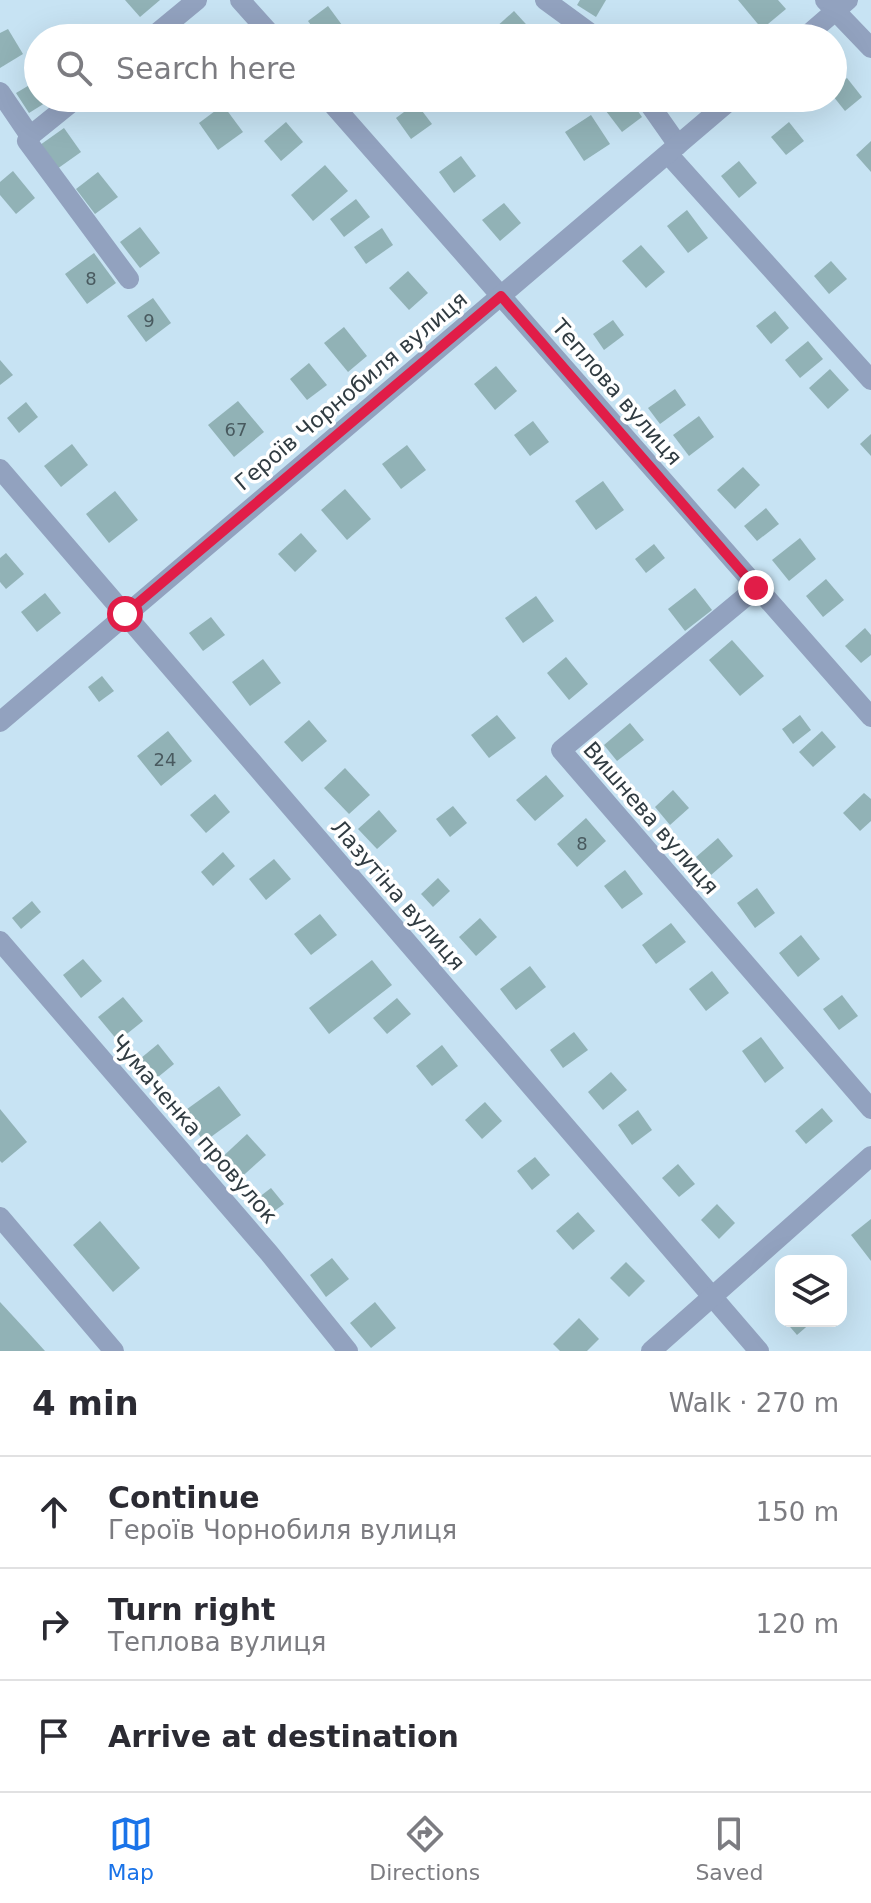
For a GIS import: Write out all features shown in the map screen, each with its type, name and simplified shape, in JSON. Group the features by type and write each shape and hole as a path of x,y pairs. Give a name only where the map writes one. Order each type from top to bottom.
{"street":[{"path":"168,24 197,0"},
{"path":"240,0 261,24"},
{"path":"545,0 578,24"},
{"path":"817,24 836,4 871,48"},
{"path":"0,92 30,136"},
{"path":"60,112 27,141 129,279"},
{"name":"Теплова вулиця","path":"339,112 871,717"},
{"path":"653,112 673,149 871,380"},
{"name":"Героїв Чорнобиля вулиця","path":"0,722 717,112"},
{"name":"Лазутіна вулиця","path":"0,469 759,1351"},
{"name":"Вишнева вулиця","path":"756,588 561,750 871,1109"},
{"name":"Чумаченка провулок","path":"0,941 269,1253 348,1351"},
{"path":"651,1351 871,1156"},
{"path":"0,1217 114,1351"}],"building":[{"path":"125,0 160,0 140,17"},
{"path":"580,0 606,0 596,17 577,5"},
{"path":"738,0 778,0 786,9 768,24 758,24"},
{"path":"328,6 341,24 310,24 308,21"},
{"path":"514,11 526,24 500,24"},
{"path":"8,29 23,54 0,68 0,33"},
{"path":"847,78 862,97 847,109"},
{"path":"24,88 24,105 16,93"},
{"path":"214,112 228,112 243,132 218,150 199,123"},
{"path":"404,112 423,112 432,124 411,139 396,118"},
{"path":"607,112 639,112 642,117 622,132"},
{"path":"591,115 610,144 584,161 565,132"},
{"path":"286,122 303,142 281,161 264,141"},
{"path":"789,122 804,141 786,155 771,137"},
{"path":"64,128 81,152 57,169 40,145"},
{"path":"871,141 871,172 856,155"},
{"path":"461,156 476,176 454,193 439,172"},
{"path":"739,161 757,183 739,198 721,176"},
{"path":"325,165 348,191 313,221 291,195"},
{"path":"13,171 35,198 16,214 0,195 0,182"},
{"path":"98,172 118,197 95,214 76,189"},
{"path":"356,199 370,217 344,237 330,219"},
{"path":"504,203 521,223 500,241 482,220"},
{"path":"687,210 708,238 688,253 667,226"},
{"path":"140,227 160,253 140,268 120,242"},
{"path":"382,228 393,245 366,264 354,247"},
{"path":"641,245 665,272 646,288 622,261"},
{"path":"94,253 116,283 87,304 65,274"},
{"path":"831,261 847,279 829,294 814,276"},
{"path":"408,271 428,293 409,310 389,288"},
{"path":"153,298 171,323 146,342 127,316"},
{"path":"775,311 789,328 771,344 756,326"},
{"path":"613,320 624,335 604,350 593,334"},
{"path":"344,327 367,356 348,372 324,343"},
{"path":"808,341 823,359 800,378 785,360"},
{"path":"0,360 13,375 0,385"},
{"path":"309,363 327,385 307,400 290,379"},
{"path":"496,366 517,391 495,410 474,384"},
{"path":"830,369 849,390 828,409 809,388"},
{"path":"675,389 686,405 660,424 648,408"},
{"path":"238,401 264,432 234,457 208,425"},
{"path":"26,402 38,417 19,433 7,418"},
{"path":"699,416 714,437 689,456 673,435"},
{"path":"533,421 549,442 530,456 514,435"},
{"path":"871,434 871,456 860,444"},
{"path":"72,444 88,465 61,487 44,466"},
{"path":"407,445 426,470 401,489 382,464"},
{"path":"743,467 760,485 735,509 717,490"},
{"path":"603,481 624,510 596,530 575,501"},
{"path":"345,489 371,519 347,540 321,510"},
{"path":"115,491 138,520 109,543 86,514"},
{"path":"766,508 779,524 757,541 744,526"},
{"path":"301,533 317,551 295,572 278,554"},
{"path":"800,538 816,559 789,581 772,560"},
{"path":"654,544 665,558 646,573 635,559"},
{"path":"6,553 24,574 6,589 0,582 0,558"},
{"path":"826,579 844,600 823,617 806,596"},
{"path":"695,588 712,610 685,631 668,609"},
{"path":"45,593 61,613 37,632 21,612"},
{"path":"536,596 554,621 523,643 505,618"},
{"path":"211,617 225,635 203,651 189,633"},
{"path":"865,628 871,635 871,655 861,663 845,646"},
{"path":"732,640 764,676 740,696 709,660"},
{"path":"566,657 588,684 569,700 547,673"},
{"path":"263,659 281,683 250,706 232,682"},
{"path":"102,676 114,691 99,702 88,687"},
{"path":"497,715 516,738 489,758 471,735"},
{"path":"800,715 811,730 793,744 782,729"},
{"path":"309,720 327,741 302,762 284,742"},
{"path":"630,723 644,740 617,761 604,745"},
{"path":"168,731 192,761 161,786 137,756"},
{"path":"822,731 836,747 813,767 799,752"},
{"path":"345,768 370,795 349,814 324,788"},
{"path":"546,775 564,796 535,821 516,800"},
{"path":"673,790 689,808 670,825 655,807"},
{"path":"864,793 871,799 871,821 860,831 843,813"},
{"path":"215,794 230,812 206,833 190,815"},
{"path":"453,806 467,823 450,837 436,819"},
{"path":"379,810 397,831 377,849 358,829"},
{"path":"586,818 606,841 577,867 557,844"},
{"path":"718,838 733,856 711,875 696,857"},
{"path":"223,852 235,866 213,886 201,872"},
{"path":"274,859 291,879 266,900 249,879"},
{"path":"625,870 643,894 622,909 604,886"},
{"path":"438,878 450,891 433,907 421,894"},
{"path":"757,888 775,913 755,928 737,903"},
{"path":"32,901 41,912 21,929 12,918"},
{"path":"320,914 337,935 311,955 294,934"},
{"path":"480,918 497,937 476,956 459,937"},
{"path":"671,923 686,942 656,964 642,945"},
{"path":"801,935 820,959 798,977 779,953"},
{"path":"83,959 102,981 81,998 63,975"},
{"path":"372,960 392,985 329,1034 309,1008"},
{"path":"530,966 546,987 516,1010 500,989"},
{"path":"712,971 729,993 706,1011 689,989"},
{"path":"842,995 858,1016 839,1030 823,1009"},
{"path":"123,997 143,1021 118,1041 98,1017"},
{"path":"397,998 411,1014 387,1034 373,1018"},
{"path":"574,1032 588,1050 563,1068 550,1050"},
{"path":"761,1037 784,1068 765,1083 742,1051"},
{"path":"158,1044 174,1064 152,1082 135,1063"},
{"path":"442,1045 458,1066 432,1086 416,1066"},
{"path":"611,1072 627,1090 603,1110 588,1092"},
{"path":"219,1086 241,1115 204,1142 183,1112"},
{"path":"485,1102 502,1121 482,1139 465,1120"},
{"path":"822,1108 833,1121 806,1144 795,1131"},
{"path":"0,1109 27,1142 2,1163 0,1161"},
{"path":"638,1110 652,1130 632,1145 618,1125"},
{"path":"247,1134 266,1155 236,1182 217,1162"},
{"path":"535,1157 550,1175 532,1190 517,1171"},
{"path":"678,1164 695,1184 679,1197 662,1178"},
{"path":"271,1188 284,1204 266,1217 254,1201"},
{"path":"717,1204 735,1223 719,1239 701,1220"},
{"path":"578,1212 595,1231 573,1250 556,1231"},
{"path":"871,1219 871,1261 851,1235"},
{"path":"100,1221 140,1268 113,1292 73,1245"},
{"path":"332,1258 349,1279 326,1297 310,1275"},
{"path":"626,1262 645,1281 629,1297 610,1278"},
{"path":"0,1302 25,1329 45,1351 0,1351"},
{"path":"375,1302 396,1328 371,1348 350,1323"},
{"path":"579,1318 599,1339 587,1351 560,1351 553,1344"},
{"path":"790,1327 806,1327 797,1335"}],"route":[{"path":"125,614 501,296 756,588"}]}
